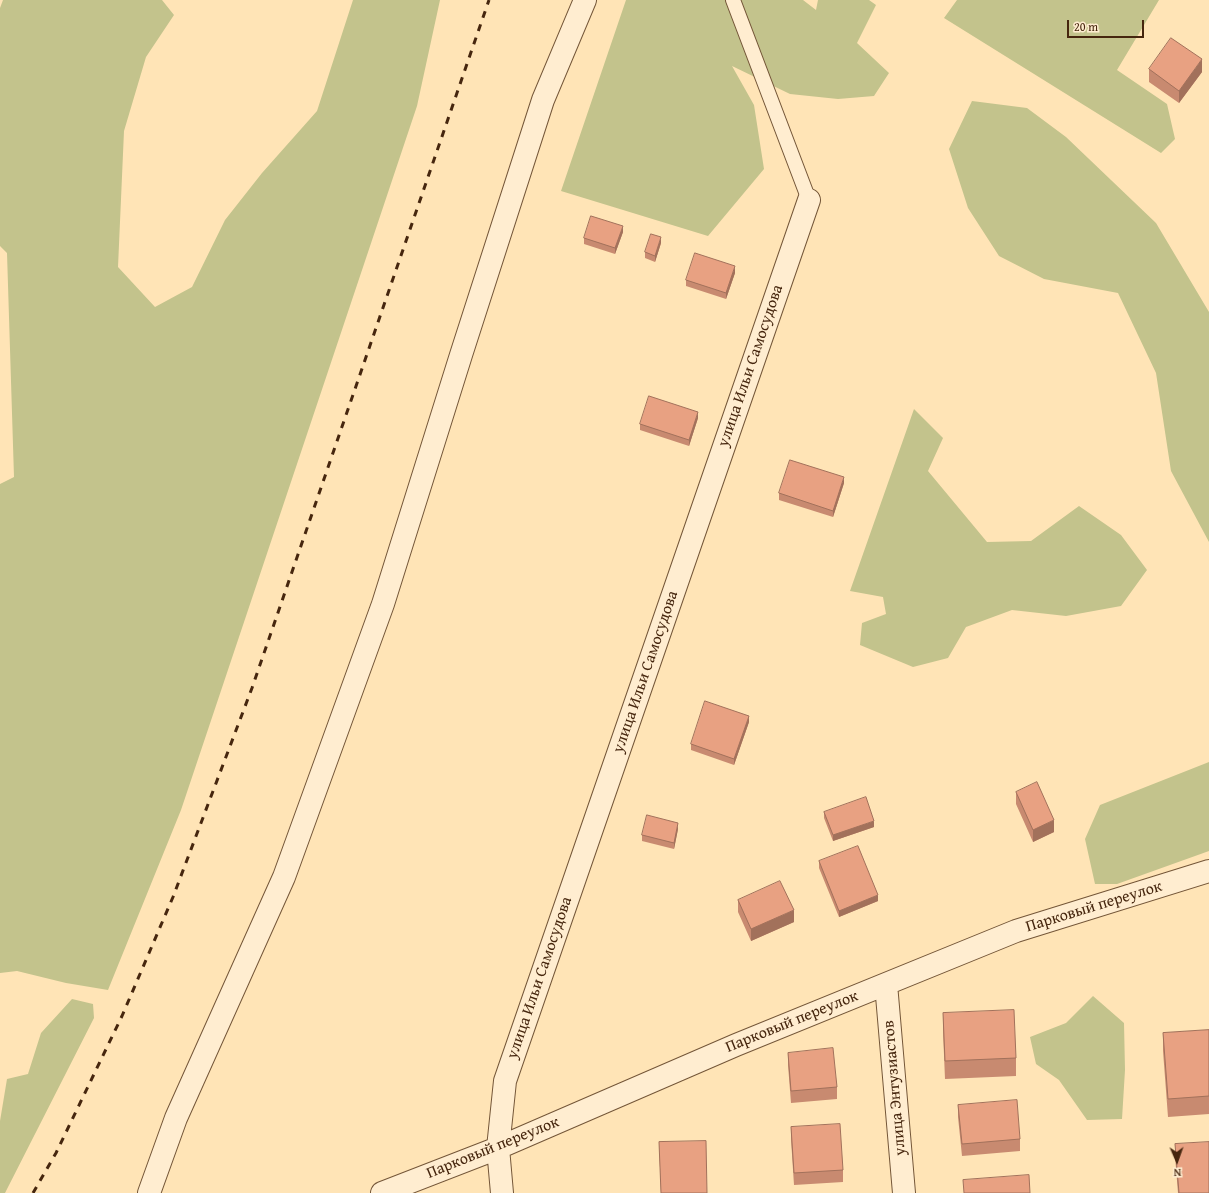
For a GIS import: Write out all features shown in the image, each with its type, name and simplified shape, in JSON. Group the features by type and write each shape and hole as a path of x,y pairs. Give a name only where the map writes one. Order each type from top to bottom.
{"street":[{"path":"149,1193 176,1118 284,877 383,604 543,100 585,0"},
{"name":"улица Ильи Самосудова","path":"502,1193 498,1148 504,1081 809,200"},
{"name":"Парковый переулок","path":"382,1193 498,1148 736,1045 1016,931 1209,871"},
{"name":"улица Энтузиастов","path":"886,984 904,1193"}],"lane":[{"path":"733,0 809,200"}],"green space":[{"path":"3,0 162,0 174,15 146,57 124,131 118,267 155,307 192,287 225,220 262,173 317,111 353,0 440,0 417,106 181,810 108,990 66,983 17,971 0,973 0,484 14,477 7,253 0,246 0,8"},
{"path":"626,0 803,0 816,10 818,0 869,0 876,5 857,43 889,73 874,96 838,99 790,94 732,66 754,105 764,169 708,236 561,191"},
{"path":"957,0 1159,0 1117,70 1167,104 1175,139 1161,153 944,18"},
{"path":"972,101 1027,108 1066,137 1156,223 1209,312 1209,542 1171,471 1156,373 1118,293 1044,279 999,256 968,208 949,149"},
{"path":"914,409 943,438 928,471 987,542 1031,541 1079,506 1121,535 1147,570 1121,606 1066,616 1012,610 966,627 948,658 913,667 860,645 862,623 886,614 883,597 850,591"},
{"path":"1209,762 1209,851 1117,884 1095,884 1085,839 1100,805"},
{"path":"1093,996 1124,1023 1125,1070 1122,1119 1087,1120 1059,1080 1036,1064 1030,1037 1066,1023"},
{"path":"72,999 93,1004 94,1018 5,1193 0,1193 0,1121 7,1079 28,1074 41,1033"}],"building":[{"path":"1171,38 1202,59 1179,91 1149,69"},
{"path":"591,216 623,226 615,248 584,238"},
{"path":"651,234 661,237 655,256 645,252"},
{"path":"695,253 735,266 726,293 686,280"},
{"path":"649,396 698,412 689,440 640,424"},
{"path":"790,460 844,477 833,511 779,493"},
{"path":"705,701 749,716 734,759 691,744"},
{"path":"1037,782 1054,820 1033,830 1016,792"},
{"path":"866,797 874,821 833,835 824,812"},
{"path":"647,815 678,823 674,843 642,835"},
{"path":"858,846 878,895 839,911 819,861"},
{"path":"780,881 794,910 751,929 738,900"},
{"path":"1014,1010 1016,1058 945,1061 943,1013"},
{"path":"1209,1030 1209,1096 1168,1099 1163,1033"},
{"path":"833,1048 837,1087 791,1091 788,1053"},
{"path":"1017,1100 1020,1139 962,1144 958,1105"},
{"path":"840,1124 843,1170 794,1173 791,1127"},
{"path":"706,1141 707,1193 661,1193 659,1142"},
{"path":"1209,1142 1209,1193 1179,1193 1175,1144"},
{"path":"1029,1175 1030,1193 964,1193 963,1180"}],"railway":[{"path":"33,1193 56,1153 122,1016 173,897 252,688 489,0"}]}
